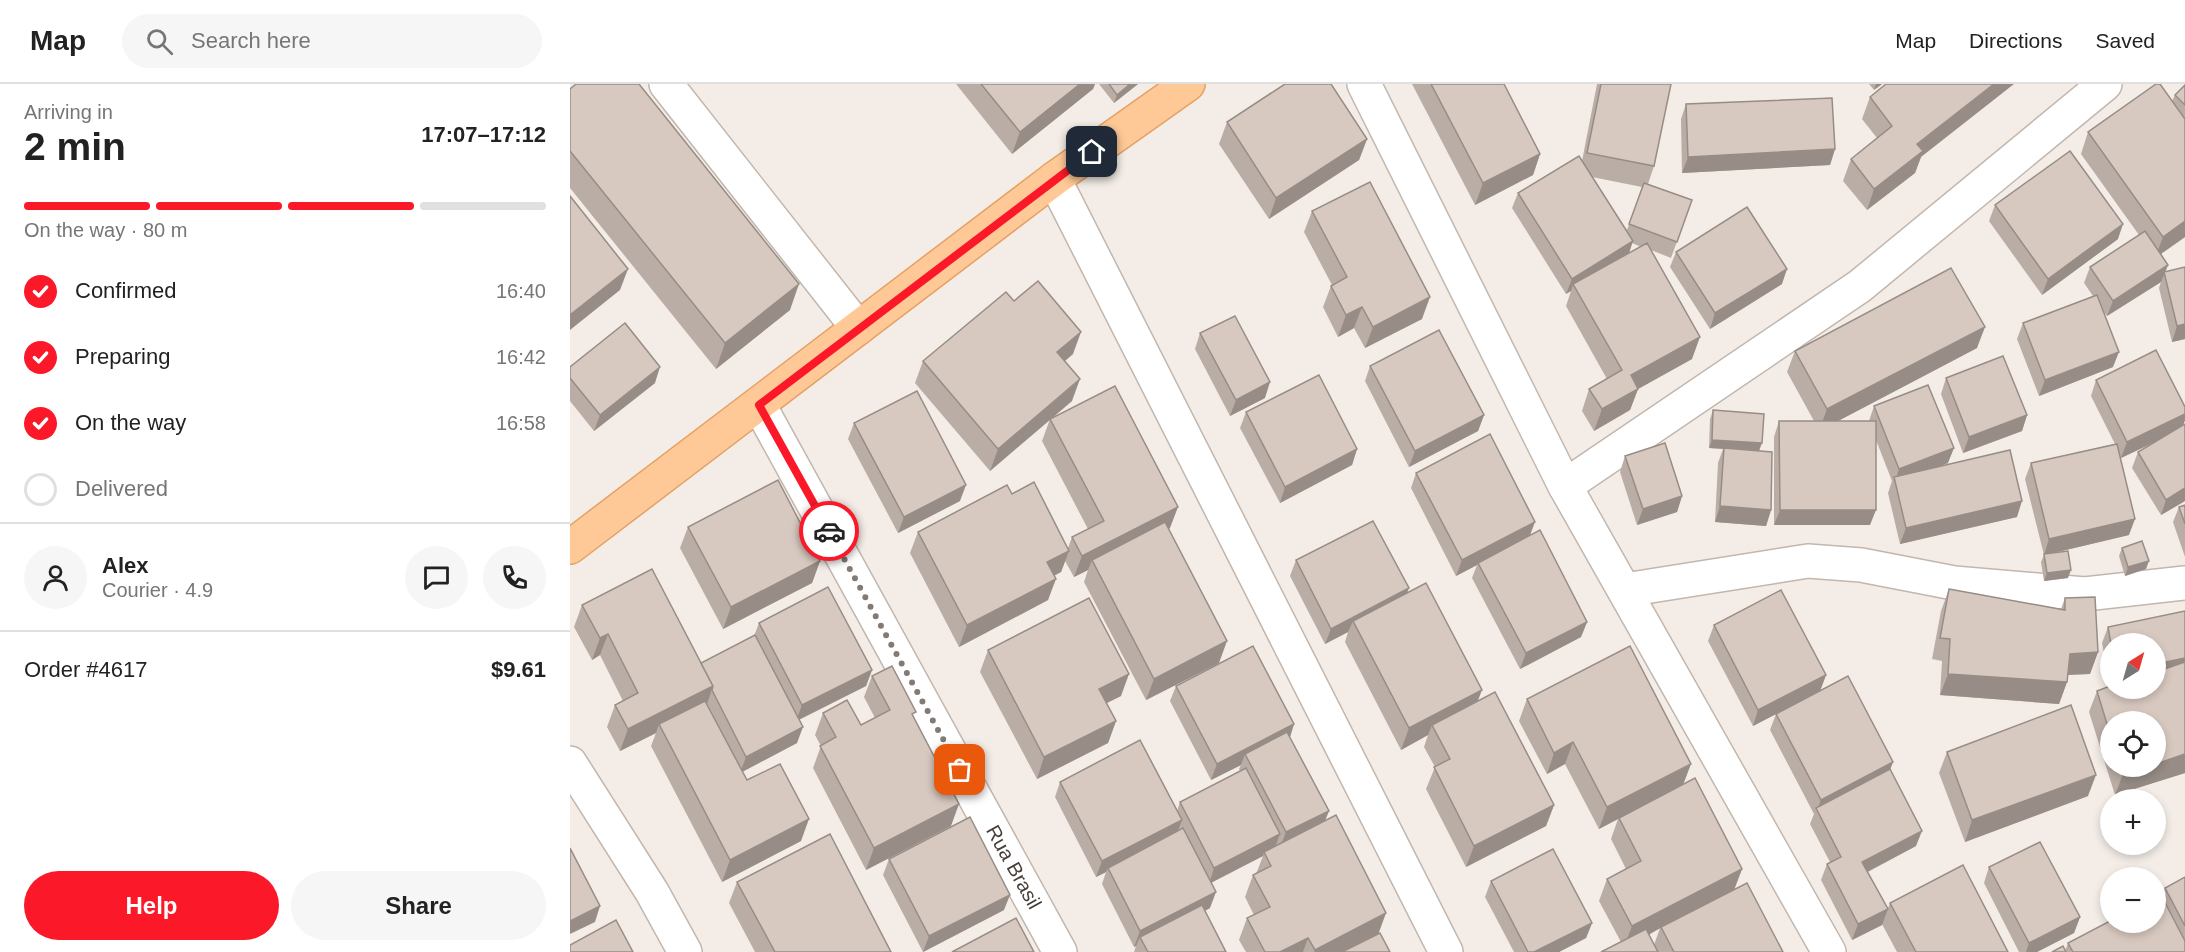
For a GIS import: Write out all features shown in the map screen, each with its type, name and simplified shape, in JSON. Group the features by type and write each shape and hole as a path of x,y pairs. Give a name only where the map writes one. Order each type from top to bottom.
{"main road":[{"path":"570,548 1054,179 1188,84"}],"street":[{"path":"666,84 858,328"},
{"path":"1364,84 1565,486 1829,952"},
{"path":"1565,486 1860,286 2105,84"},
{"path":"1054,179 1446,952"},
{"name":"Rua Brasil","path":"759,405 1060,952"},
{"path":"1625,590 1808,561 1861,565 1954,583 2085,594 2185,583"},
{"path":"570,763 652,892 685,952"}],"building":[{"path":"576,84 639,84 799,284 725,343 570,151 570,89"},
{"path":"981,84 1080,84 1020,132"},
{"path":"1109,84 1130,84 1117,95"},
{"path":"1285,84 1331,84 1367,139 1276,198 1227,122"},
{"path":"1431,84 1504,84 1540,154 1483,183"},
{"path":"1601,84 1671,84 1654,166 1587,153"},
{"path":"1886,84 1994,84 1917,144 1923,151 1874,189 1851,159 1892,126 1870,97"},
{"path":"2156,84 2160,84 2185,119 2185,221 2163,237 2088,132"},
{"path":"2185,85 2185,105 2175,95"},
{"path":"1832,98 1835,149 1688,157 1686,104"},
{"path":"2070,151 2123,224 2048,279 1995,205"},
{"path":"1579,156 1633,241 1572,279 1518,193"},
{"path":"1370,182 1430,297 1373,327 1362,307 1346,315 1331,286 1347,277 1312,211"},
{"path":"1644,183 1692,200 1677,242 1629,224"},
{"path":"570,196 628,269 570,315"},
{"path":"1747,207 1787,269 1715,313 1676,252"},
{"path":"2145,231 2168,265 2113,301 2090,267"},
{"path":"1647,243 1700,337 1631,375 1638,389 1602,409 1589,389 1622,370 1573,284"},
{"path":"2185,267 2185,324 2177,326 2164,272"},
{"path":"1951,268 1985,327 1827,409 1795,351"},
{"path":"1038,281 1081,332 1057,352 1080,379 998,449 923,361 1006,292 1014,301"},
{"path":"2097,295 2119,352 2045,380 2023,323"},
{"path":"1235,316 1270,382 1236,400 1200,333"},
{"path":"625,323 660,367 600,415 570,378 570,367"},
{"path":"1439,330 1484,415 1415,451 1370,366"},
{"path":"2156,350 2185,407 2185,414 2127,442 2096,380"},
{"path":"2003,356 2027,415 1969,437 1946,378"},
{"path":"1319,375 1357,449 1285,487 1246,412"},
{"path":"1928,385 1954,448 1899,469 1874,406"},
{"path":"1115,386 1178,507 1082,556 1072,537 1104,521 1050,419"},
{"path":"917,391 966,485 904,517 854,423"},
{"path":"1713,410 1764,414 1762,443 1712,440"},
{"path":"1779,421 1876,421 1876,510 1780,510"},
{"path":"2185,424 2185,488 2166,500 2138,452"},
{"path":"1490,434 1535,522 1462,560 1416,473"},
{"path":"1665,443 1682,496 1643,509 1625,456"},
{"path":"2117,444 2135,519 2049,539 2031,463"},
{"path":"1724,448 1772,452 1771,510 1720,506"},
{"path":"2010,450 2022,501 1906,528 1894,477"},
{"path":"778,480 820,561 731,607 688,527"},
{"path":"1034,482 1069,551 1047,562 1056,579 967,625 918,532 1007,485 1012,494"},
{"path":"2185,505 2185,524 2179,507"},
{"path":"1373,521 1409,588 1331,629 1296,560"},
{"path":"1165,522 1227,641 1154,679 1092,560"},
{"path":"1540,530 1587,622 1526,653 1478,563"},
{"path":"2142,541 2149,561 2128,567 2122,548"},
{"path":"2068,551 2071,570 2047,573 2044,554"},
{"path":"652,569 713,686 628,729 615,705 638,693 608,634 600,638 582,605"},
{"path":"1426,583 1482,690 1409,728 1353,621"},
{"path":"828,587 872,670 802,705 759,623"},
{"path":"1949,589 2065,610 2065,598 2095,597 2098,652 2070,654 2067,682 1948,674 1950,639 1940,638"},
{"path":"1781,590 1826,675 1758,710 1714,625"},
{"path":"1089,598 1129,674 1099,689 1116,721 1044,757 988,650"},
{"path":"2185,611 2185,658 2166,662 2166,633 2109,633 2108,627"},
{"path":"755,635 803,727 746,757 701,663"},
{"path":"1253,646 1294,724 1217,764 1176,686"},
{"path":"1630,646 1691,764 1607,807 1573,742 1554,753 1527,699"},
{"path":"2185,662 2185,754 2166,761 2166,711 2103,711 2097,691 2100,690 2100,699 2166,699 2166,669"},
{"path":"892,666 916,712 912,714 959,804 874,848 820,746 836,737 823,713 847,700 861,725 890,710 872,676"},
{"path":"1848,676 1893,762 1821,800 1776,714"},
{"path":"1495,692 1554,805 1474,846 1434,767 1450,759 1432,725"},
{"path":"705,701 747,780 780,764 809,819 730,860 659,724"},
{"path":"2071,705 2096,775 1972,820 1947,752"},
{"path":"1287,732 1329,811 1286,832 1245,754"},
{"path":"1140,740 1182,820 1102,861 1060,782"},
{"path":"1246,768 1280,834 1214,868 1180,802"},
{"path":"1890,769 1922,831 1862,862 1888,909 1858,924 1827,864 1841,857 1816,808"},
{"path":"1695,778 1742,869 1632,926 1607,879 1641,861 1619,818"},
{"path":"1336,815 1386,913 1315,950 1308,938 1280,952 1265,952 1247,918 1270,907 1253,875 1271,866 1264,852"},
{"path":"970,817 1010,895 929,936 889,859"},
{"path":"1183,828 1216,892 1140,931 1108,868"},
{"path":"830,834 891,952 775,952 737,882"},
{"path":"2040,842 2080,917 2029,943 1989,867"},
{"path":"570,848 600,906 570,921"},
{"path":"1553,849 1592,923 1534,952 1528,952 1491,881"},
{"path":"1963,865 2008,952 1916,952 1890,903"},
{"path":"2185,877 2185,926 2166,890 2166,887"},
{"path":"1747,883 1783,952 1674,952 1661,927"},
{"path":"1202,905 1226,952 1148,952 1140,937"},
{"path":"2166,905 2185,941 2185,952 2073,952 2068,943 2100,926 2100,933 2166,933"},
{"path":"1016,918 1034,952 952,952"},
{"path":"616,920 633,952 570,952 570,945"},
{"path":"1646,929 1658,952 1601,952"},
{"path":"1380,933 1390,952 1342,952"},
{"path":"2063,946 2066,952 2052,952"}],"way so far":[{"path":"829,531 960,770"}],"route":[{"path":"829,531 759,405 1092,152"}]}
